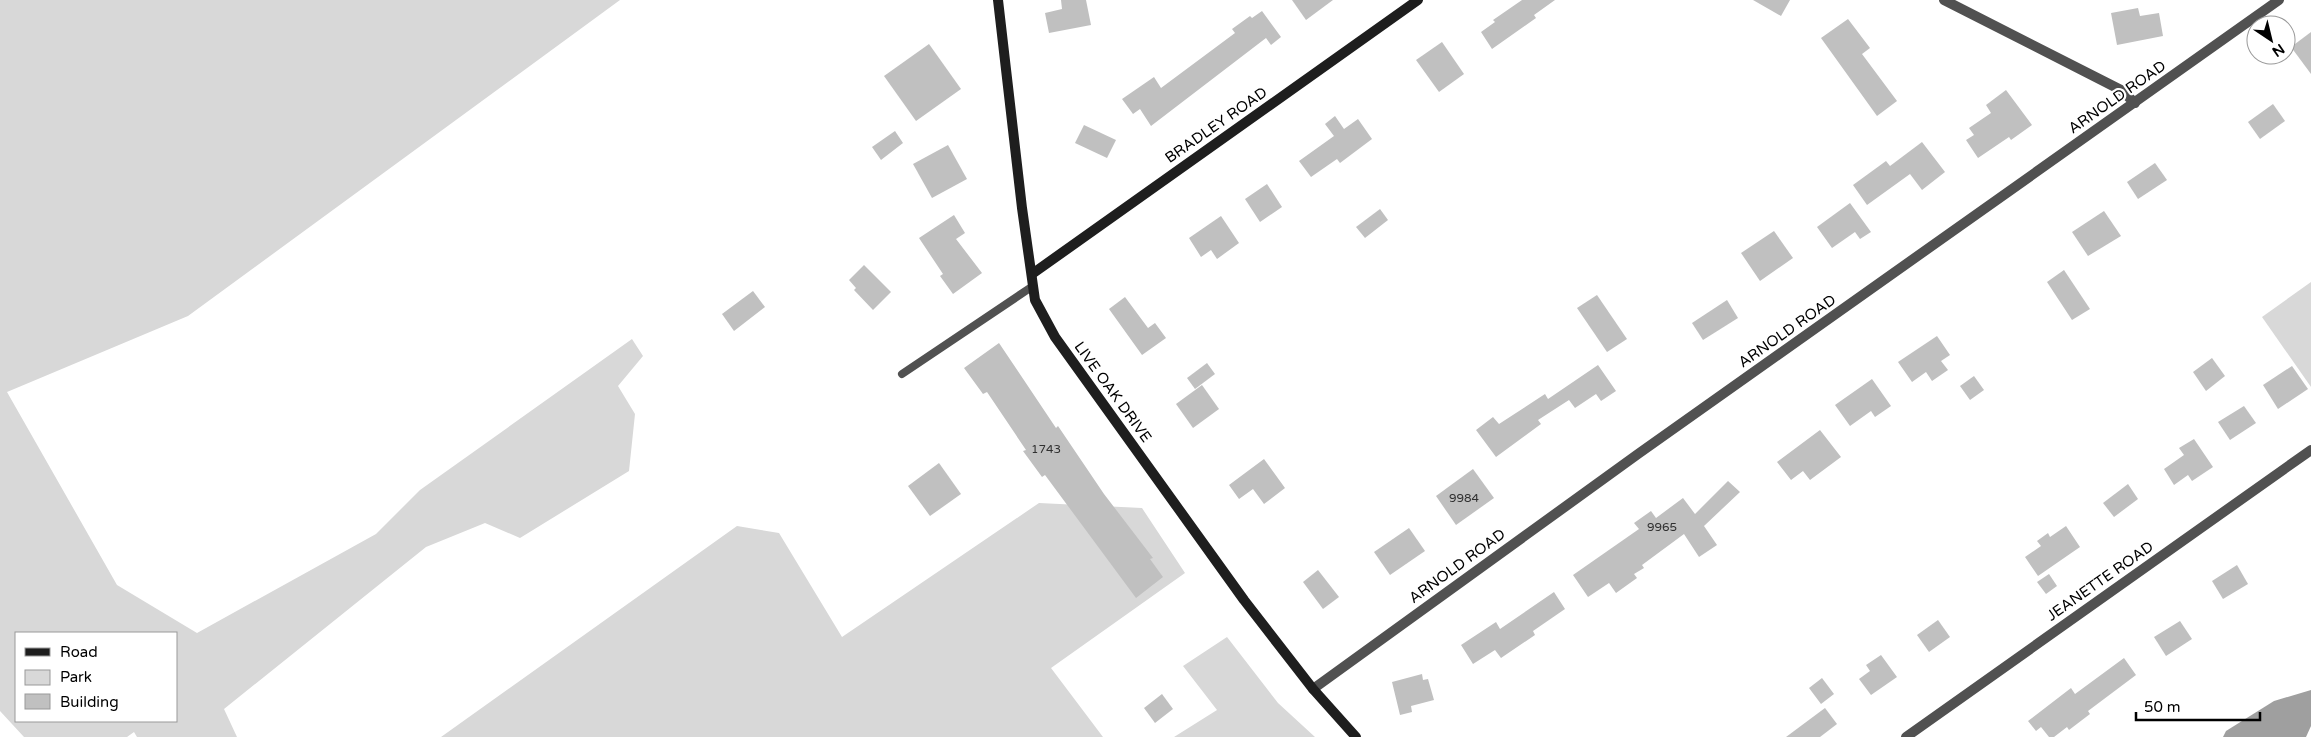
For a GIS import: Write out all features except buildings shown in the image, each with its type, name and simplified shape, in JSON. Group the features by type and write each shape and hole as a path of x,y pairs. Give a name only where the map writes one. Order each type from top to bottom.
{"main road":[{"name":"LIVE OAK DRIVE","path":"998,0 1022,208 1036,300 1054,337 1244,600 1313,688 1356,737"},
{"name":"BRADLEY ROAD","path":"1032,274 1418,0"}],"street":[{"path":"1944,0 2121,90 2135,103"},
{"name":"ARNOLD ROAD","path":"1313,688 1638,454 2279,0"},
{"name":"JEANETTE ROAD","path":"1906,737 2311,450"}],"lane":[{"path":"902,374 1034,286"}],"green space":[{"path":"0,0 620,0 188,316 7,392 117,585 197,633 376,534 420,490 632,339 643,356 618,386 635,414 629,471 520,538 485,523 426,547 224,709 237,737 137,737 134,732 127,737 24,737 0,711"},
{"path":"2311,282 2311,387 2262,317"},
{"path":"1039,503 1142,508 1185,573 1051,668 1103,737 441,737 737,526 779,533 842,637"},
{"path":"1227,637 1278,703 1315,737 1174,737 1217,710 1183,666"}],"shaded area":[{"path":"2311,690 2311,726 2306,737 2223,737 2226,731 2274,701"}]}
